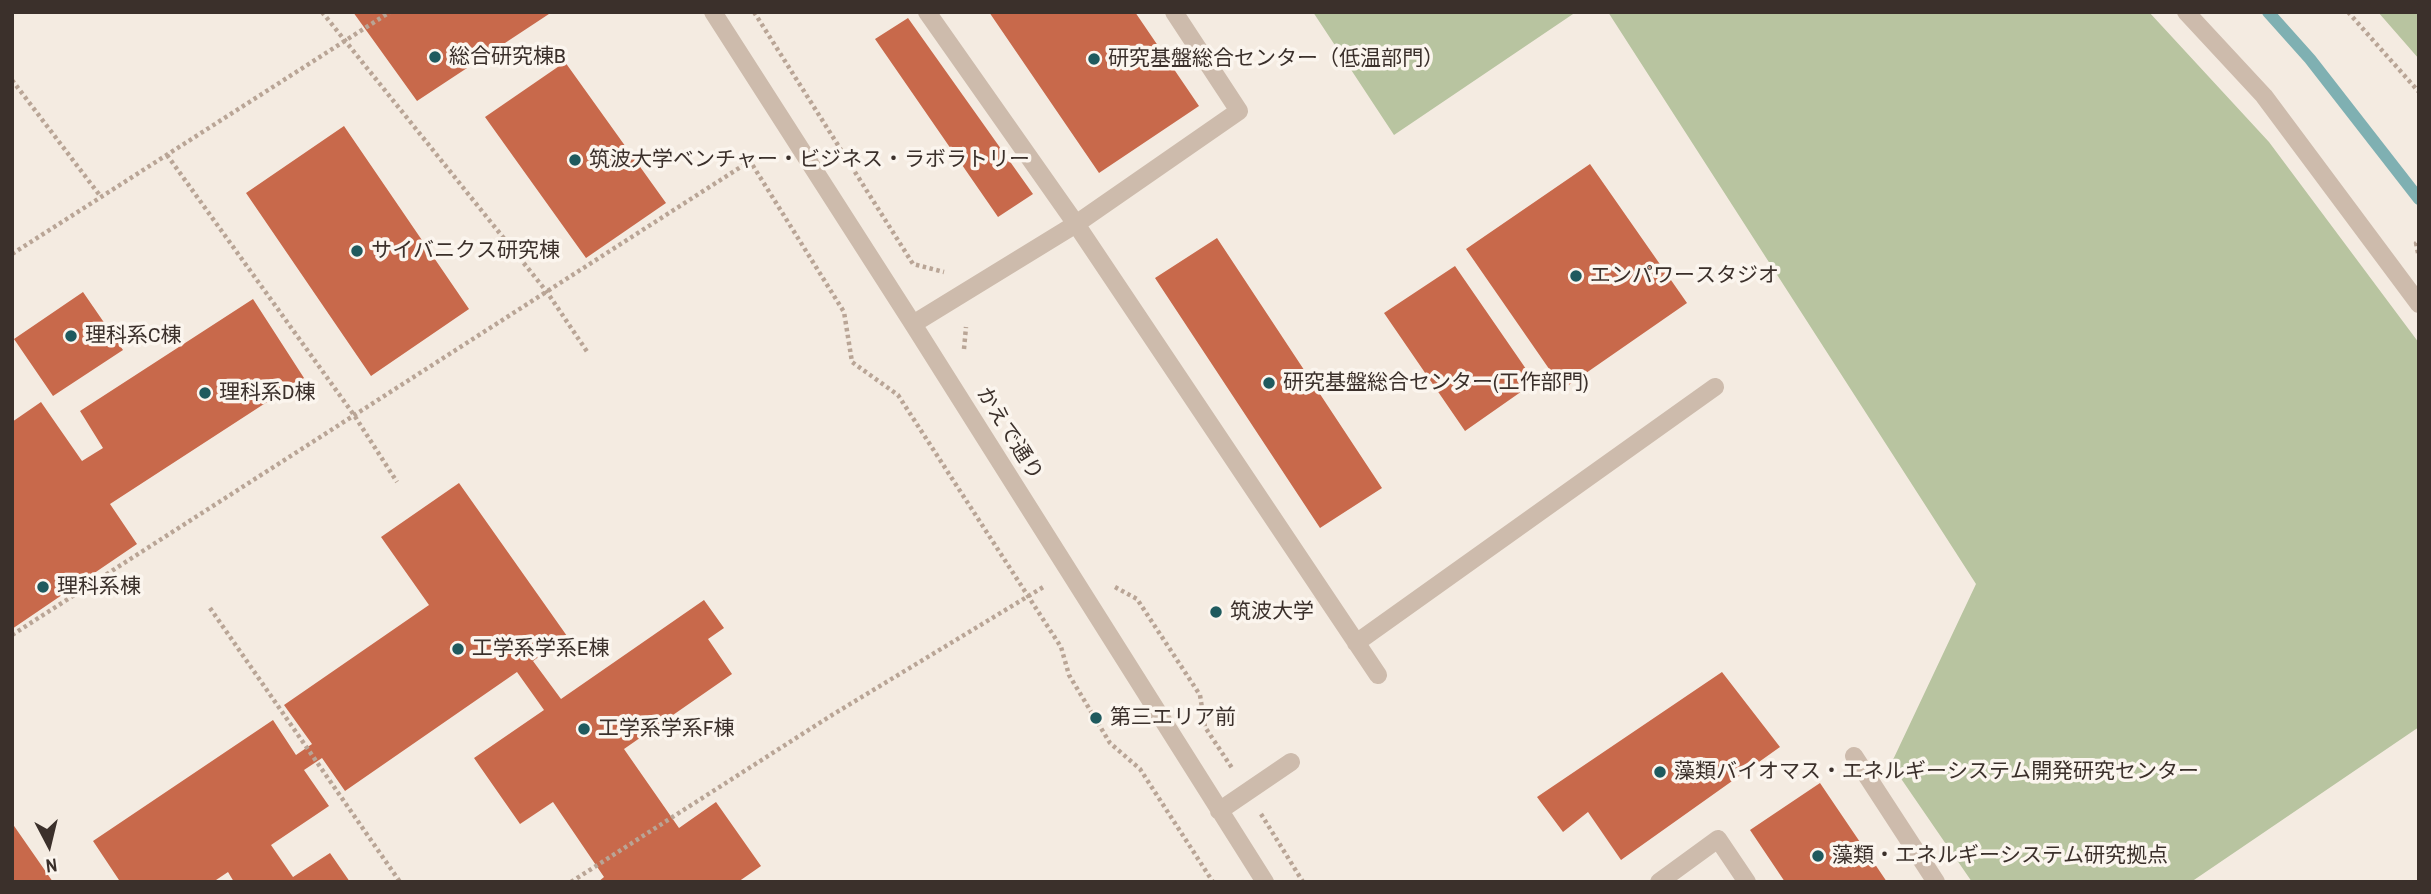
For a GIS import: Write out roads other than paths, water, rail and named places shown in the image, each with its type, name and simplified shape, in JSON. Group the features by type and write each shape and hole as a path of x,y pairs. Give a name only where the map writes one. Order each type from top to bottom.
{"street":[{"name":"かえで通り","path":"713,12 914,324 1265,882"},
{"path":"927,12 1076,225 1378,675"},
{"path":"914,324 1076,225 1239,111 1174,12"},
{"path":"2186,12 2264,96 2419,304"},
{"path":"1356,643 1714,387"},
{"path":"1854,756 1936,882"},
{"path":"1219,811 1291,762"},
{"path":"1660,882 1718,839 1747,882"}],"waterway":[{"path":"2268,12 2310,59 2419,199"}],"place":[{"name":"総合研究棟B","path":"435,57"},
{"name":"研究基盤総合センター（低温部門）","path":"1094,59"},
{"name":"筑波大学ベンチャー・ビジネス・ラボラトリー","path":"575,160"},
{"name":"サイバニクス研究棟","path":"357,251"},
{"name":"エンパワースタジオ","path":"1576,276"},
{"name":"理科系C棟","path":"71,336"},
{"name":"研究基盤総合センター(工作部門)","path":"1269,383"},
{"name":"理科系D棟","path":"205,393"},
{"name":"理科系棟","path":"43,587"},
{"name":"筑波大学","path":"1216,612"},
{"name":"工学系学系E棟","path":"458,649"},
{"name":"第三エリア前","path":"1096,718"},
{"name":"工学系学系F棟","path":"584,729"},
{"name":"藻類バイオマス・エネルギーシステム開発研究センター","path":"1660,772"},
{"name":"藻類・エネルギーシステム研究拠点","path":"1818,856"}]}
